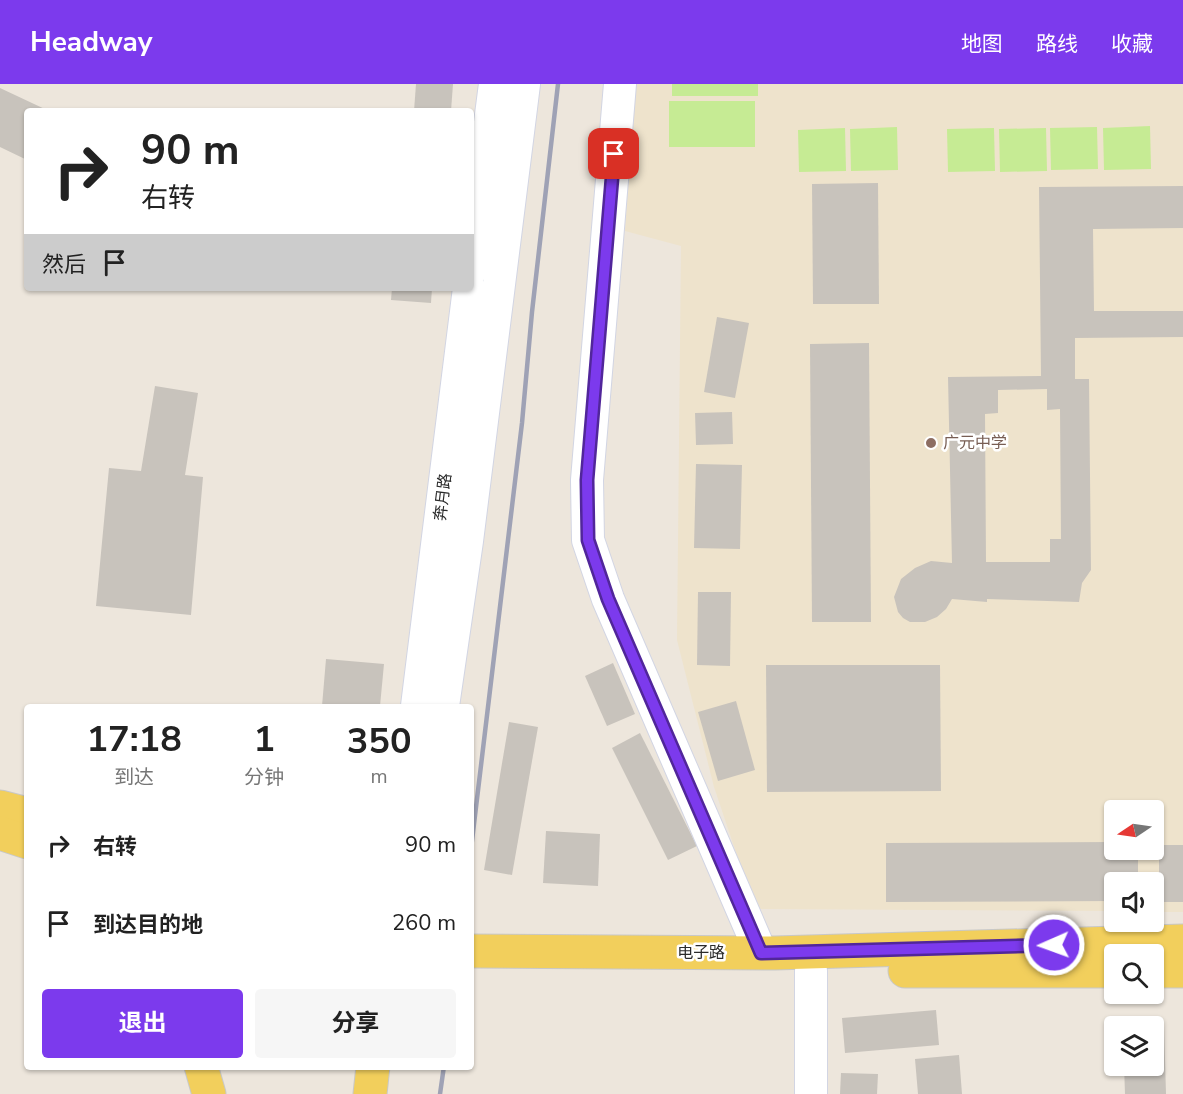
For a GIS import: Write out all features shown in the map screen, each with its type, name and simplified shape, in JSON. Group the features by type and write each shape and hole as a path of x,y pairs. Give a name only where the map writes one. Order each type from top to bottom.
{"main road":[{"path":"0,807 24,813"},
{"path":"0,833 24,841"},
{"name":"电子路","path":"474,951 761,953 1183,941"},
{"name":"电子路","path":"474,970 1104,971"},
{"path":"1164,971 1183,971"},
{"path":"202,1070 209,1094"},
{"path":"370,1094 373,1070"}],"street":[{"path":"474,247 495,84"},
{"path":"443,704 467,541 524,84"},
{"path":"620,84 587,480 588,540 608,599 761,953"},
{"name":"奔月路","path":"417,704 469,291"},
{"path":"810,971 811,1094"}],"shaded area":[{"name":"广元中学","path":"635,84 1183,84 1183,912 1164,912 1164,872 1104,872 1104,911 755,909 714,787 677,640 681,246 625,231"}],"green space":[{"path":"672,84 758,84 758,96 672,96"},
{"path":"669,101 755,101 755,147 669,147"},
{"path":"1150,126 1151,169 1104,170 1103,128"},
{"path":"897,127 898,170 851,171 850,129"},
{"path":"1097,127 1098,169 1051,170 1050,128"},
{"path":"845,128 846,171 799,172 798,130"},
{"path":"994,128 995,171 948,172 947,129"},
{"path":"1046,128 1047,171 1000,172 999,129"}],"building":[{"path":"416,84 453,84 451,108 414,108"},
{"path":"0,88 43,108 24,108 24,159 0,147"},
{"path":"878,183 879,304 813,304 812,184"},
{"path":"1183,186 1183,228 1093,229 1094,311 1183,311 1183,337 1075,338 1075,379 1089,379 1091,570 1082,583 1079,602 987,599 987,602 952,599 937,617 925,622 910,622 898,612 894,597 901,579 915,568 931,561 952,563 948,377 1041,376 1039,187","holes":["1047,389 1047,410 1060,409 1061,539 1050,539 1050,562 986,562 985,414 998,413 998,390"]},
{"path":"392,291 432,291 431,303 391,300"},
{"path":"717,317 749,323 735,398 704,392"},
{"path":"869,343 871,622 812,622 810,344"},
{"path":"155,386 198,393 185,475 203,477 191,615 96,606 109,468 141,471"},
{"path":"732,412 733,444 696,445 695,413"},
{"path":"696,464 742,465 740,549 694,548"},
{"path":"698,592 731,592 730,666 697,665"},
{"path":"326,659 384,664 380,704 322,704"},
{"path":"613,663 635,714 607,726 585,676"},
{"path":"766,665 940,665 941,791 767,792"},
{"path":"736,701 755,770 718,781 698,712"},
{"path":"509,722 538,727 512,875 484,870"},
{"path":"640,733 697,846 668,860 612,748"},
{"path":"546,831 600,834 598,886 543,883"},
{"path":"1104,842 1104,860 1138,860 1138,872 1104,872 1104,901 886,902 886,843"},
{"path":"1164,845 1183,845 1183,902 1164,902 1164,872 1159,872 1159,860 1164,860"},
{"path":"936,1010 939,1045 845,1053 842,1018"},
{"path":"1164,1025 1166,1094 1125,1094 1124,1076 1164,1076"},
{"path":"959,1055 962,1094 918,1094 915,1059"},
{"path":"841,1073 878,1074 877,1094 840,1094"}],"railway":[{"path":"474,824 522,423 558,84"},
{"path":"440,1094 443,1070"}],"place":[{"name":"广元中学","path":"931,443"}],"route":[{"path":"614,154 587,480 588,540 608,599 761,953 1054,945"}]}
